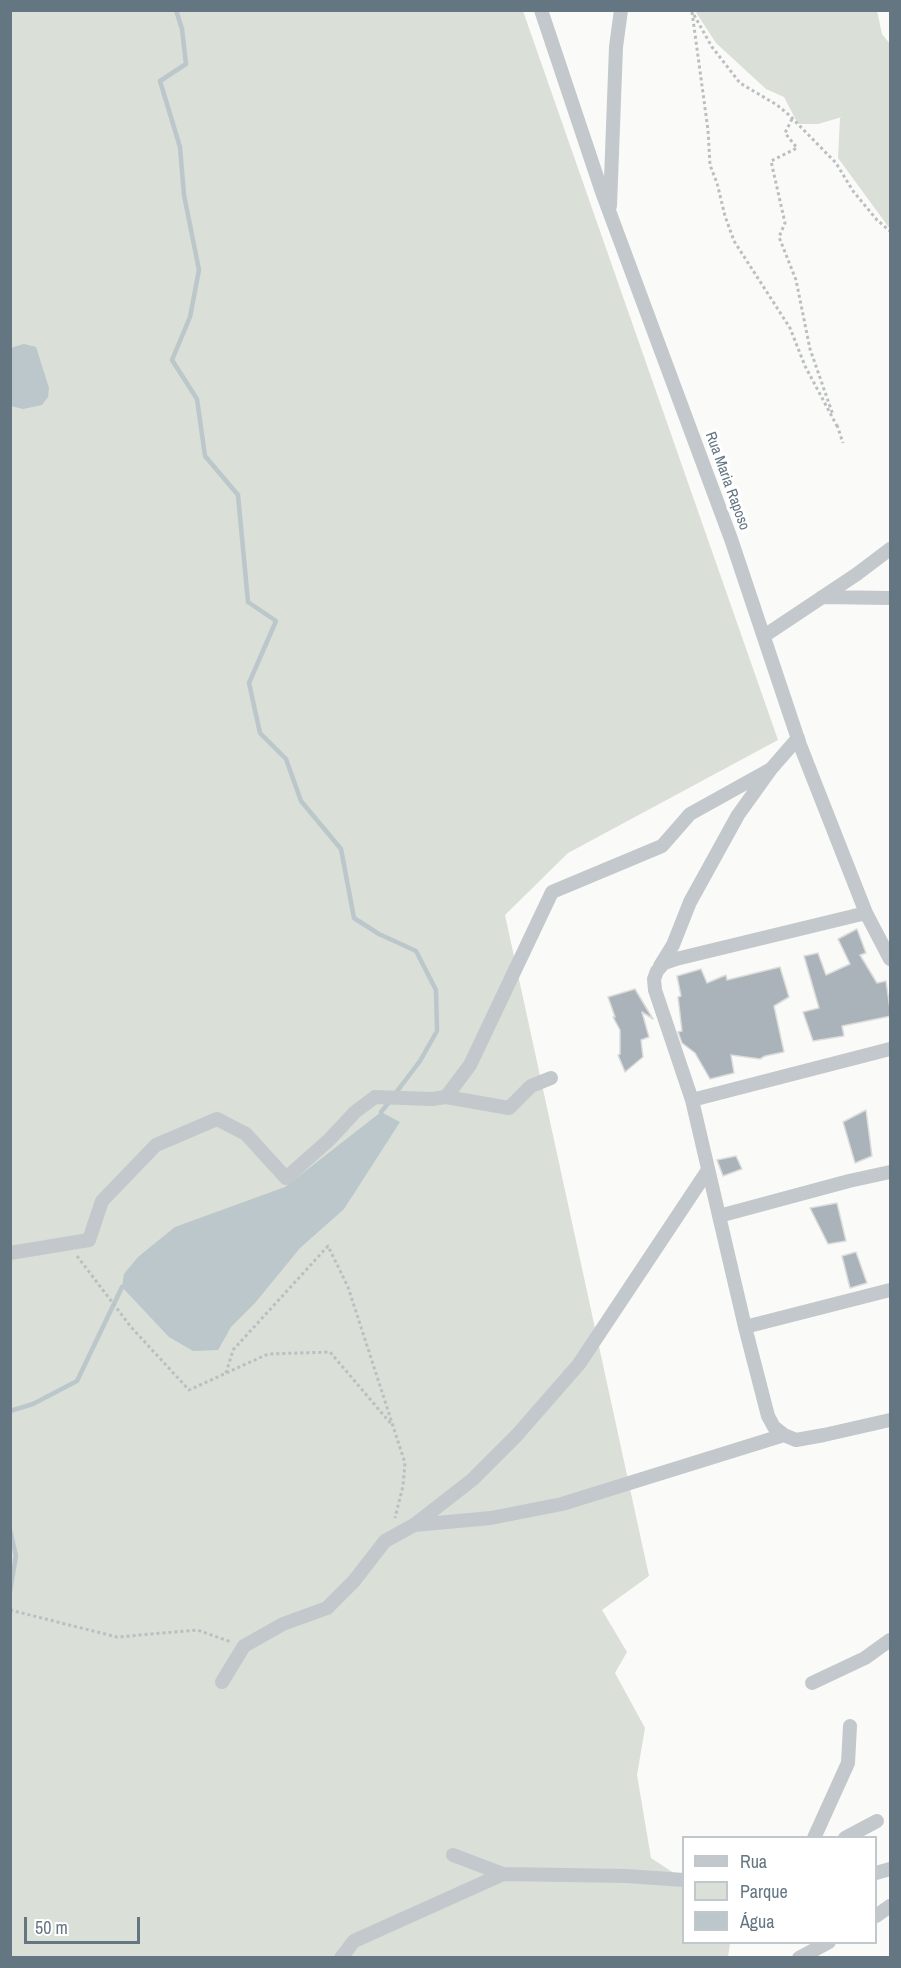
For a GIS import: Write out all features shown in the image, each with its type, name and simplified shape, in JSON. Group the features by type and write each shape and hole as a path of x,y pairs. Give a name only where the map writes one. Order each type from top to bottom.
{"street":[{"name":"Rua Maria Raposo","path":"541,10 610,214 731,539 798,738 829,822 866,913 891,958"},
{"path":"610,214 616,47 621,10"},
{"path":"764,636 891,549"},
{"path":"822,597 891,598"},
{"path":"798,738 771,769 738,815 690,902 673,945 657,971 654,979 655,990 692,1100 768,1416 774,1426 784,1435 795,1440 891,1419"},
{"path":"446,1097 470,1065 552,892 662,846 690,814 771,769"},
{"path":"657,971 664,963 676,959 866,913"},
{"path":"692,1100 891,1049"},
{"path":"10,1253 89,1240 102,1201 156,1145 217,1119 246,1134 286,1178 329,1140 355,1112 375,1097 432,1099 446,1097 509,1107 531,1086 551,1078"},
{"path":"222,1682 244,1646 283,1624 327,1608 354,1581 388,1540 414,1525 472,1480 518,1435 579,1364 708,1170"},
{"path":"719,1216 849,1180 891,1172"},
{"path":"745,1327 891,1290"},
{"path":"414,1525 491,1518 562,1504 784,1435"},
{"path":"812,1683 865,1658 891,1640"},
{"path":"815,1836 848,1763 850,1726"},
{"path":"849,1836 877,1821"},
{"path":"453,1855 503,1874 626,1876 682,1880"},
{"path":"341,1958 354,1941 503,1874"},
{"path":"877,1915 891,1906"},
{"path":"799,1958 825,1944"}],"path":[{"path":"692,11 712,47 740,83 777,105 792,119 836,163 853,191 877,220 891,231"},
{"path":"692,11 708,130 710,165 725,216 734,241 790,328 805,366 837,426"},
{"path":"792,119 785,133 797,148 771,161 785,223 779,237 796,280 810,349 843,442"},
{"path":"67,1244 131,1327 189,1390 268,1354 330,1352 393,1427"},
{"path":"226,1373 233,1350 328,1246 348,1287 405,1463 399,1508 388,1540"},
{"path":"10,1610 117,1636 197,1630 244,1646"}],"green space":[{"path":"11,11 523,11 778,740 568,853 505,915 649,1576 602,1610 627,1652 615,1673 645,1728 637,1775 651,1858 682,1878 682,1944 730,1944 728,1957 11,1958"},
{"path":"695,11 877,11 882,34 890,44 890,229 838,158 840,118 842,117 818,124 798,124 784,97 766,89 716,43"}],"water":[{"path":"24,344 36,347 49,388 48,397 42,405 23,409 11,406 10,348"},
{"path":"381,1112 400,1122 344,1209 300,1248 255,1303 231,1327 218,1350 193,1351 169,1337 122,1287 124,1274 138,1257 175,1227 285,1187"}],"building":[{"path":"857,929 866,953 860,955 877,983 886,981 891,1016 842,1026 844,1036 813,1041 803,1012 819,1008 804,956 818,953 826,975 850,964 838,939"},
{"path":"780,967 789,997 774,1006 784,1052 760,1059 731,1055 734,1073 710,1079 695,1053 682,1043 678,1032 682,1031 678,997 681,996 677,976 701,969 707,983 726,975 727,980"},
{"path":"635,989 653,1019 642,1012 649,1037 641,1040 643,1057 625,1072 618,1055 620,1054 620,1030 613,1017 615,1017 608,997"},
{"path":"866,1110 872,1156 855,1163 843,1122"},
{"path":"736,1156 742,1169 723,1176 717,1160"},
{"path":"837,1203 846,1241 828,1244 810,1208"},
{"path":"856,1252 867,1283 850,1288 842,1256"}],"waterway":[{"path":"176,10 182,29 186,64 160,81 180,147 184,195 199,270 190,317 172,360 197,399 205,456 238,495 248,602 276,621 249,683 260,733 286,759 301,801 341,849 354,918 379,934 416,951 436,990 437,1031 420,1061 395,1094"},
{"path":"381,1112 390,1101"},
{"path":"10,1411 33,1404 77,1381 122,1287"},
{"path":"10,1530 16,1556 10,1591"}]}
